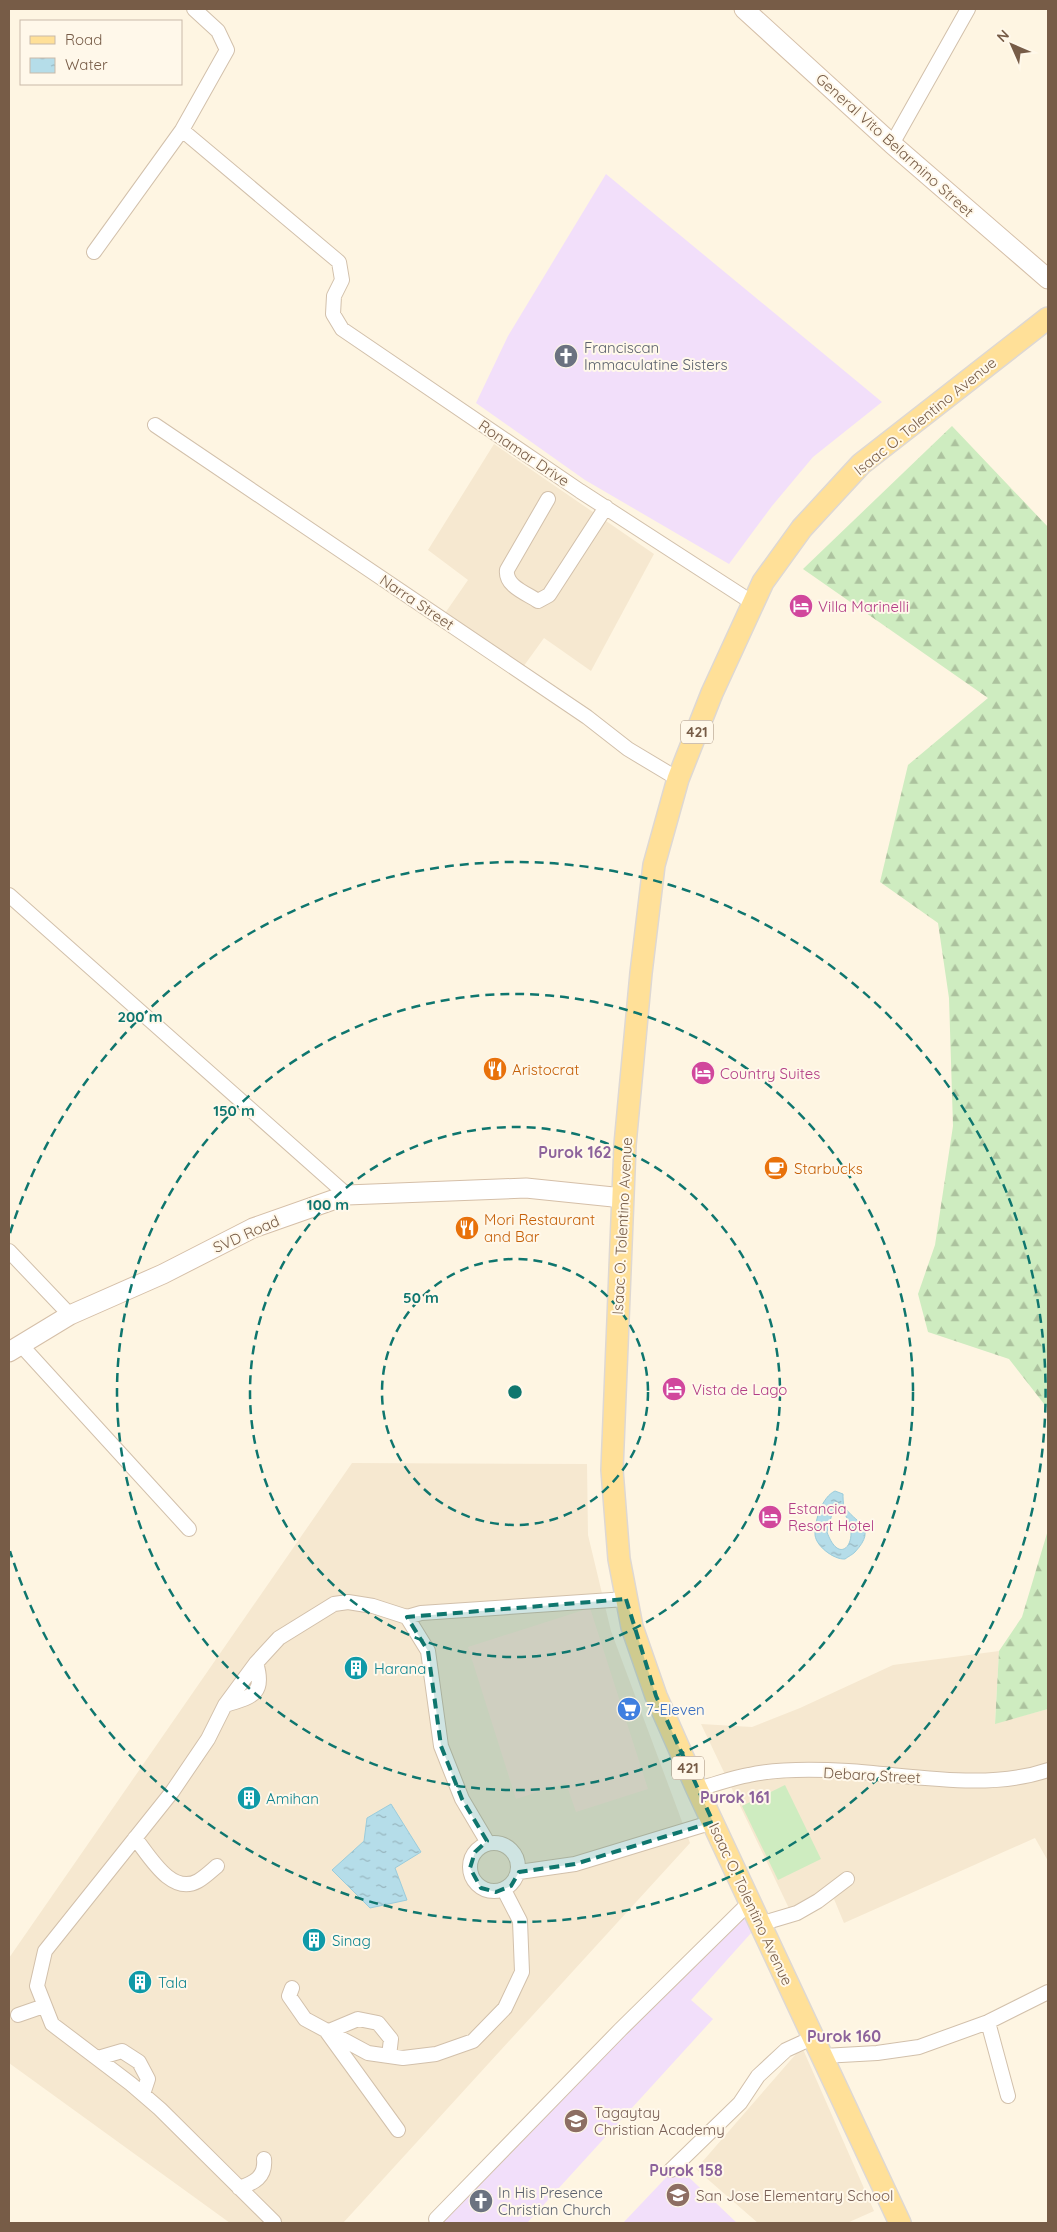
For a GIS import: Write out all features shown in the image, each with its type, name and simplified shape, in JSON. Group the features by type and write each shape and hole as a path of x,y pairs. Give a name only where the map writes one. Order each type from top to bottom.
{"main road":[{"name":"General Vito Belarmino Street","path":"744,9 892,144 1048,279"},
{"name":"Isaac O. Tolentino Avenue","path":"900,2223 697,1789 656,1696 632,1628 619,1559 612,1470 623,1198 640,982 654,865 678,779 712,693 763,582 802,528 861,464 1048,318"},
{"name":"SVD Road","path":"15,1348 70,1315 163,1274 252,1228 347,1195 526,1188 623,1198"}],"street":[{"path":"94,252 182,130 228,50 218,31 194,9"},
{"path":"892,144 968,9"},
{"name":"Ronamar Drive","path":"182,130 339,262 342,280 334,296 332,314 342,330 753,603"},
{"name":"Narra Street","path":"155,424 587,717 628,748 678,779"},
{"path":"548,498 507,570 506,577 509,582 538,601 549,595 606,507"},
{"path":"9,895 347,1195"},
{"path":"9,1251 70,1315"},
{"path":"15,1348 188,1529"},
{"path":"274,2222 143,2094 52,2024 37,1986 44,1951 172,1792 208,1739 225,1705 256,1663 279,1638 334,1604 348,1602 373,1606 408,1616 421,1613 626,1599"},
{"path":"408,1616 428,1651 441,1746 462,1799 488,1843"},
{"name":"Debara Street","path":"697,1789 748,1775 777,1771 846,1771 943,1779 999,1780 1048,1770"},
{"path":"518,1872 575,1864 713,1822"},
{"path":"135,1838 163,1875 181,1884 197,1882 217,1866"},
{"path":"488,1843 496,1843 511,1849 519,1864 518,1872 511,1886 496,1892 481,1888 471,1876 471,1860 475,1852 488,1843"},
{"path":"760,1924 797,1913 818,1901 846,1879"},
{"path":"292,1988 289,1996 305,2019 368,2053 403,2058 436,2054 473,2041 506,2008 522,1972 520,1921 504,1890"},
{"path":"436,2219 620,2030 747,1905 748,1897"},
{"path":"823,2056 877,2053 920,2047 988,2022 1048,1992"},
{"path":"18,2015 44,2006"},
{"path":"327,2032 358,2019 378,2023 391,2039 389,2056"},
{"path":"988,2022 1008,2096"},
{"path":"327,2032 398,2130"},
{"path":"671,2170 740,2103 758,2076 786,2050 813,2036"},
{"path":"98,2058 122,2051 139,2062 148,2079 143,2094"},
{"path":"239,2188 257,2181 265,2168 264,2159"}],"highlighted area":[{"path":"626,1599 656,1696 713,1822 575,1864 519,1872 511,1886 496,1892 481,1888 470,1868 475,1852 487,1841 462,1799 441,1746 428,1651 407,1617"}],"shaded area":[{"path":"606,174 882,402 813,457 772,506 729,564 585,480 476,403 508,336"},
{"path":"494,444 654,554 591,671 544,638 518,674 441,619 468,580 428,550"},
{"path":"352,1463 587,1464 588,1535 611,1631 690,1843 343,2223 230,2223 9,2063 9,1958"},
{"path":"590,1608 648,1789 576,1812 566,1783 516,1799 468,1647"},
{"path":"999,1651 995,1723 1048,1709 1048,1861 1035,1838 844,1923 834,1899 795,1921 701,1724 752,1727 800,1708 893,1665"},
{"name":"Tagaytay Christian Academy","path":"739,1902 752,1932 691,2000 713,2019 527,2223 437,2223"},
{"path":"802,2047 874,2211 847,2223 758,2223 696,2169"},
{"name":"San Jose Elementary School","path":"677,2166 737,2223 623,2223"}],"green space":[{"path":"952,426 1048,527 1048,1409 1009,1359 928,1332 918,1294 935,1245 953,1126 949,998 938,923 880,882 908,765 988,698 803,569"},
{"path":"1048,1530 1048,1709 995,1724 999,1651 1022,1617"},
{"path":"785,1785 821,1859 778,1880 742,1806"}],"water":[{"path":"835,1491 843,1494 844,1506 865,1531 862,1543 855,1552 845,1559 830,1554 821,1547 816,1538 815,1528 818,1516 823,1503","holes":["836,1510 843,1512 849,1521 850,1539 848,1546 838,1549 827,1532 832,1514"]},
{"path":"391,1804 421,1852 395,1868 407,1900 370,1908 332,1870 364,1841 367,1818"}],"place":[{"name":"Franciscan Immaculatine Sisters","path":"566,356"},
{"name":"Villa Marinelli","path":"801,606"},
{"name":"Aristocrat","path":"495,1069"},
{"name":"Country Suites","path":"703,1073"},
{"name":"Starbucks","path":"776,1168"},
{"name":"Mori Restaurant and Bar","path":"467,1228"},
{"name":"Vista de Lago","path":"674,1389"},
{"name":"Estancia Resort Hotel","path":"770,1517"},
{"name":"Harana","path":"356,1668"},
{"name":"7-Eleven","path":"629,1709"},
{"name":"Amihan","path":"249,1798"},
{"name":"Sinag","path":"314,1940"},
{"name":"Tala","path":"140,1982"},
{"name":"Tagaytay Christian Academy","path":"576,2121"},
{"name":"San Jose Elementary School","path":"678,2195"},
{"name":"In His Presence Christian Church","path":"481,2201"}],"district":[{"name":"Purok 162","path":"575,1152"},
{"name":"Purok 161","path":"735,1797"},
{"name":"Purok 160","path":"844,2036"},
{"name":"Purok 158","path":"686,2170"}]}
